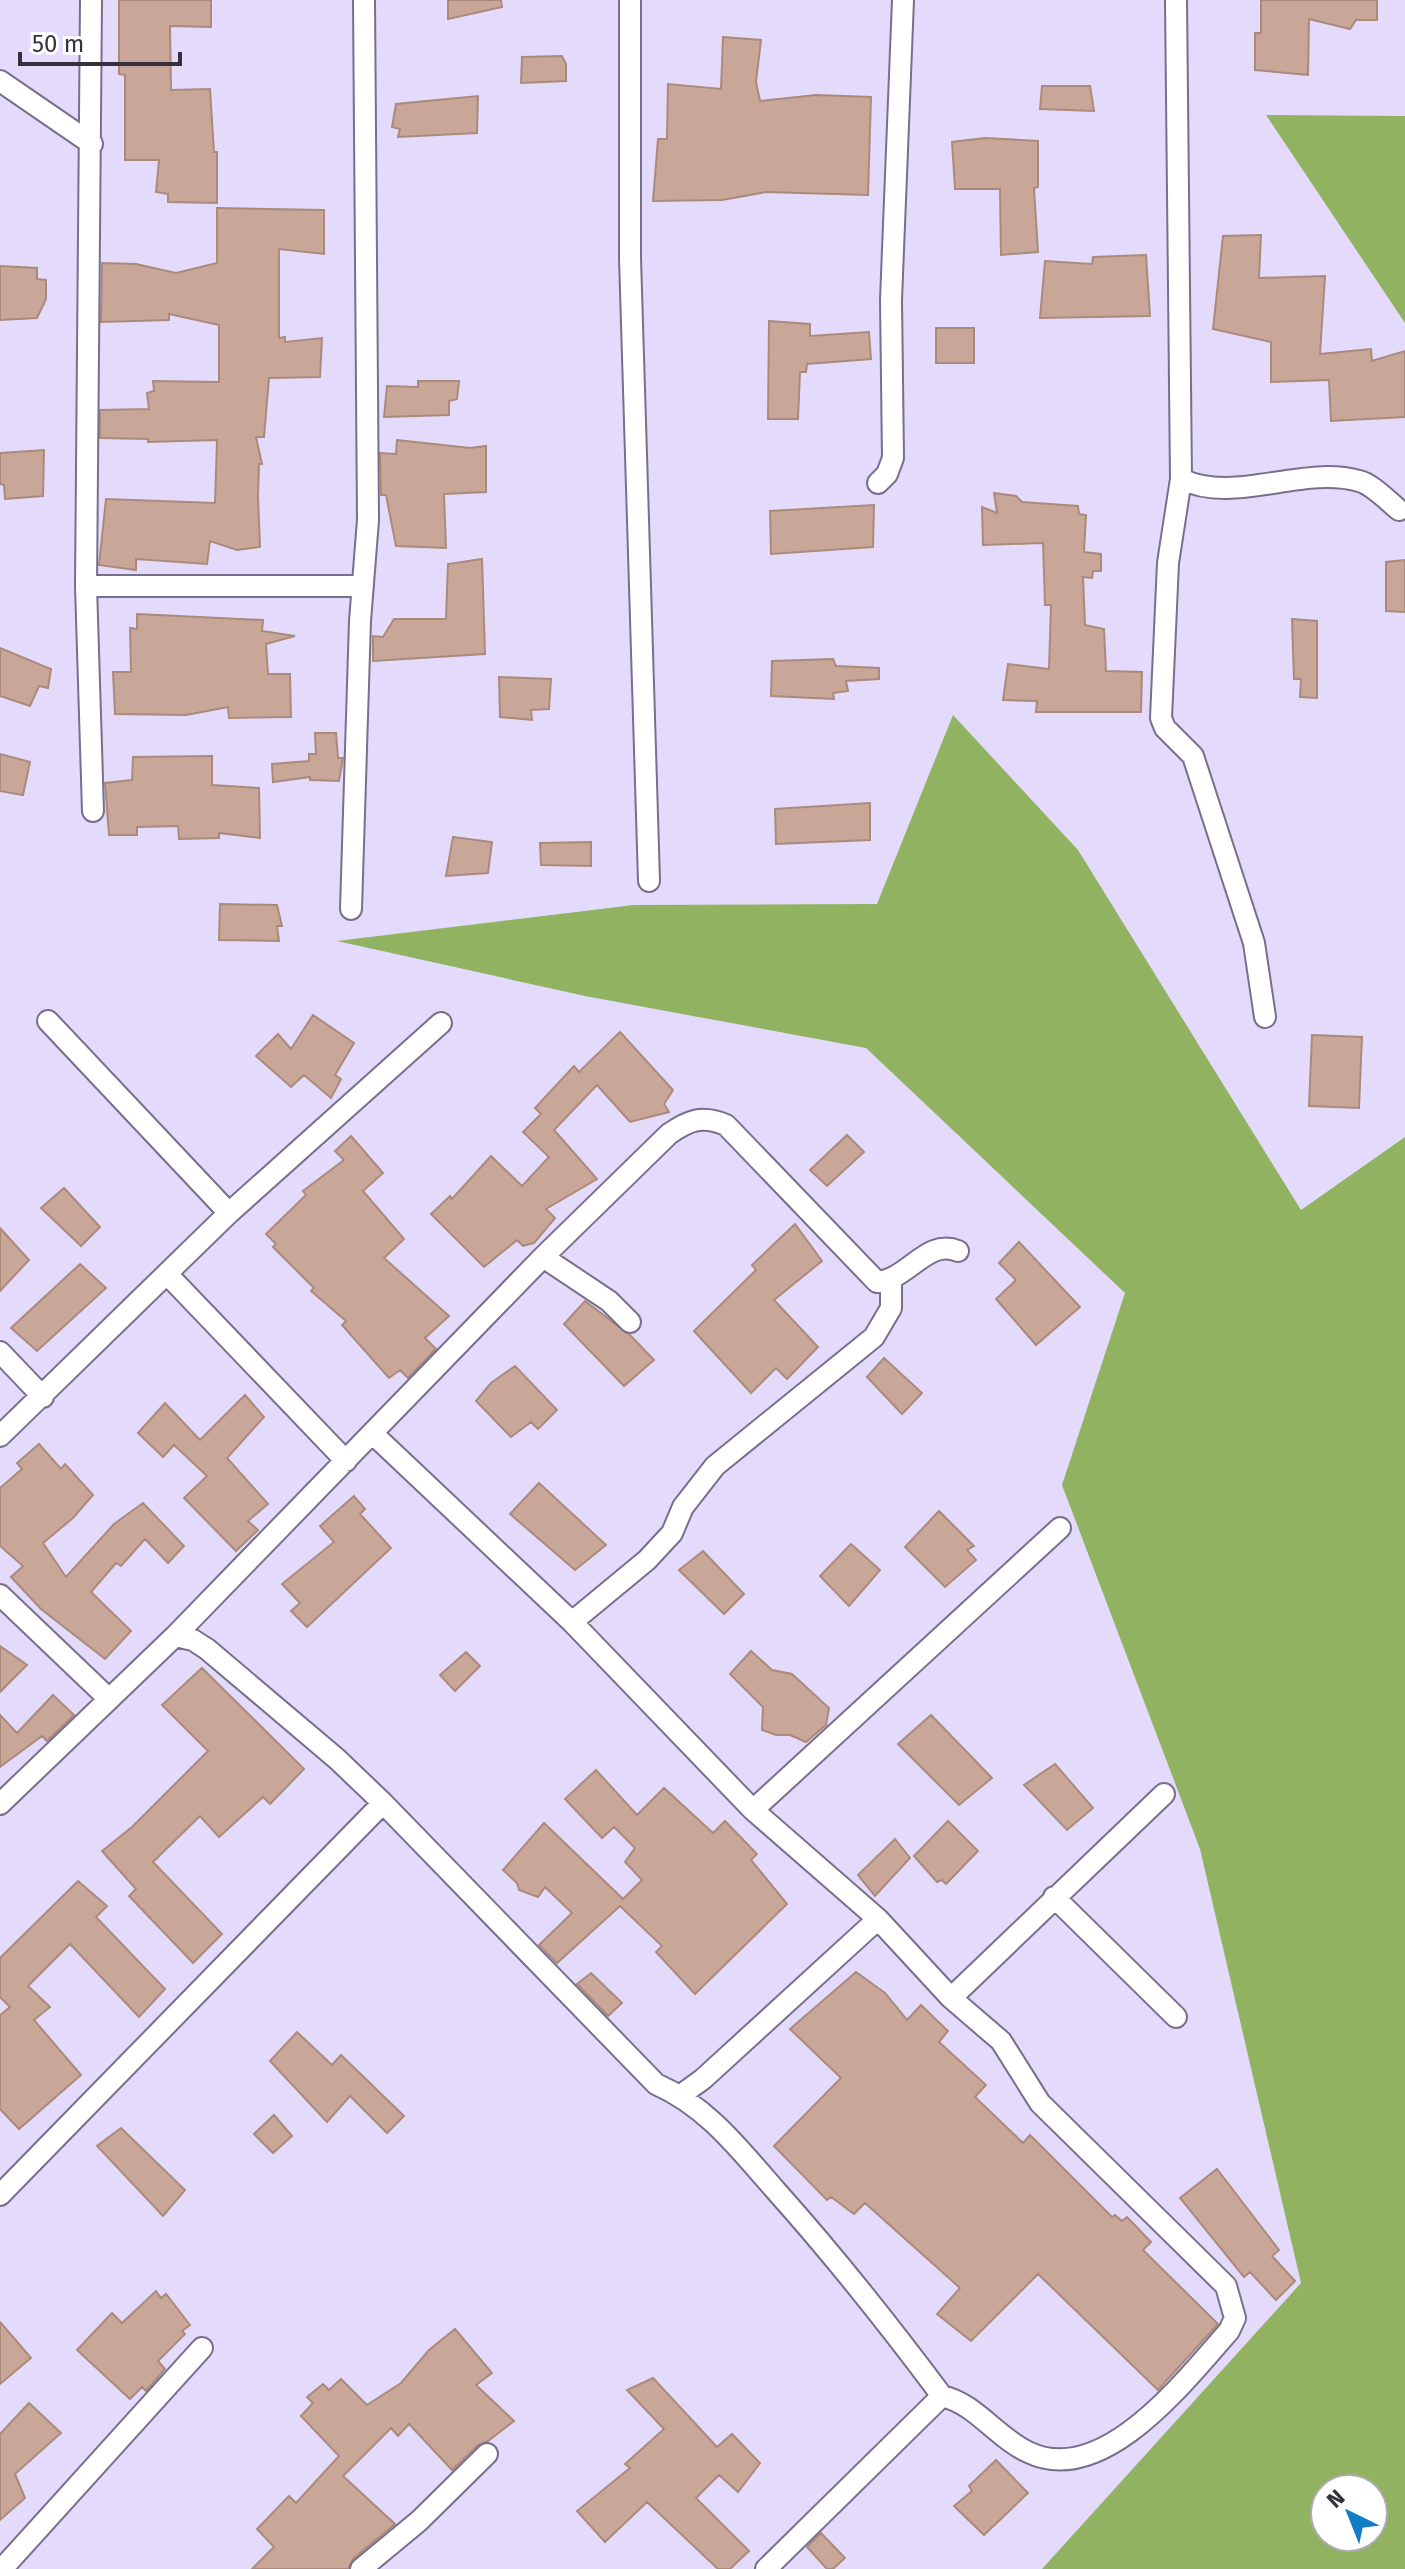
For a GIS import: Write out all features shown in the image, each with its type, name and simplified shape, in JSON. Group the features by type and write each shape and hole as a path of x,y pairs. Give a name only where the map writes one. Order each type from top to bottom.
{"street":[{"path":"91,0 86,586 93,811"},
{"path":"351,909 368,520 364,0"},
{"path":"630,0 630,258 649,881"},
{"path":"878,483 887,474 893,458 891,300 903,0"},
{"path":"1176,0 1181,479 1168,563 1161,718 1165,728 1193,756 1254,943 1265,1017"},
{"path":"0,81 92,144"},
{"path":"1181,479 1197,487 1306,477 1361,481 1399,510"},
{"path":"86,586 363,586"},
{"path":"48,1021 229,1213"},
{"path":"0,1436 229,1213 441,1023"},
{"path":"0,1804 175,1636 543,1257 669,1134 687,1121 709,1117 726,1125 864,1272 877,1282 891,1280 935,1248 946,1246 958,1251"},
{"path":"543,1257 609,1301 630,1322"},
{"path":"167,1274 346,1461"},
{"path":"572,1622 647,1560 672,1533 683,1507 715,1466 874,1337 891,1308 891,1280"},
{"path":"0,1352 43,1397"},
{"path":"175,1636 193,1640 207,1649 337,1759 656,2084 681,2095 717,2124 857,2281 942,2396 959,2400 1027,2452 1047,2459 1077,2457 1110,2446 1149,2417 1229,2331 1235,2318 1226,2286 1040,2103 1001,2041 951,1998 878,1919 753,1810 572,1622 373,1434"},
{"path":"753,1810 1060,1528"},
{"path":"0,1595 109,1699"},
{"path":"951,1998 1164,1794"},
{"path":"0,2195 383,1803"},
{"path":"1054,1897 1176,2017"},
{"path":"681,2095 703,2079 878,1919"},
{"path":"2,2569 202,2348"},
{"path":"766,2569 942,2396"},
{"path":"361,2569 419,2521 487,2454"}],"green space":[{"path":"1266,115 1405,116 1405,323"},
{"path":"953,715 1078,850 1301,1210 1405,1137 1405,2569 1042,2569 1301,2283 1200,1849 1062,1485 1125,1293 866,1048 585,996 337,941 634,905 877,904"}],"building":[{"path":"119,0 211,0 211,27 170,26 171,90 210,89 214,152 217,152 217,203 168,202 168,194 156,192 159,160 125,160 125,75 119,74"},
{"path":"448,0 501,0 502,7 448,19"},
{"path":"1261,0 1377,0 1377,20 1356,20 1350,29 1309,19 1308,75 1255,70 1255,33 1261,33"},
{"path":"723,37 761,40 756,82 760,101 816,95 871,97 868,195 766,192 722,200 653,201 658,139 667,139 668,84 721,89"},
{"path":"562,56 566,64 566,81 521,83 522,57"},
{"path":"1042,86 1090,86 1094,111 1040,109"},
{"path":"478,96 477,133 398,137 400,129 392,127 396,104"},
{"path":"985,138 1038,141 1038,187 1034,188 1038,252 1001,255 1000,189 955,189 952,142"},
{"path":"217,208 324,210 324,254 279,249 279,338 285,337 285,342 322,338 320,377 269,378 264,437 256,437 262,464 259,464 258,496 260,547 237,550 210,541 207,564 136,559 136,570 99,565 106,499 215,503 217,440 148,442 148,439 100,438 100,410 149,409 147,393 154,391 153,381 219,382 219,325 169,314 169,320 101,322 102,263 136,264 176,273 217,263"},
{"path":"1261,235 1259,278 1325,276 1320,354 1371,349 1372,361 1405,351 1405,417 1331,421 1329,380 1271,382 1271,342 1213,329 1223,236"},
{"path":"1146,255 1150,316 1040,318 1045,261 1092,264 1093,257"},
{"path":"0,266 37,268 37,279 46,280 46,299 37,318 0,320"},
{"path":"769,321 810,324 810,336 869,332 871,359 807,364 806,372 800,372 798,419 768,419"},
{"path":"936,328 974,328 974,363 936,363"},
{"path":"418,381 459,381 457,399 449,401 449,415 384,417 387,386 418,387"},
{"path":"397,440 470,448 486,446 486,492 444,494 446,548 396,546 386,495 381,495 380,453 396,454"},
{"path":"44,450 43,496 5,499 4,485 0,484 0,453"},
{"path":"994,493 1016,496 1022,502 1078,506 1079,514 1086,515 1084,552 1101,554 1101,571 1093,571 1092,578 1083,577 1085,625 1104,629 1106,671 1142,672 1141,712 1036,712 1037,701 1003,700 1008,664 1049,669 1051,605 1045,605 1043,543 983,545 982,507 997,513"},
{"path":"874,505 873,547 771,554 770,511"},
{"path":"482,559 485,654 373,661 373,636 383,637 394,619 446,619 448,564"},
{"path":"1405,560 1405,612 1386,611 1386,562"},
{"path":"137,614 263,620 262,631 295,636 266,644 268,674 290,674 291,717 229,718 228,707 186,715 115,714 113,672 131,672 130,628 137,629"},
{"path":"1292,619 1317,621 1317,698 1300,697 1301,679 1294,679"},
{"path":"0,648 51,669 48,688 39,686 30,706 0,696"},
{"path":"833,659 836,666 879,668 879,679 846,681 848,691 833,693 834,699 771,696 772,661"},
{"path":"499,677 551,679 549,709 531,710 532,720 500,717"},
{"path":"315,733 336,733 338,758 343,758 339,781 310,780 310,777 273,782 272,764 309,761 309,754 316,754"},
{"path":"0,754 30,762 23,795 0,791"},
{"path":"212,756 212,785 259,788 260,838 219,833 219,838 179,839 178,826 137,827 137,835 109,835 105,783 132,780 133,757"},
{"path":"870,803 870,840 776,844 775,809"},
{"path":"453,837 492,842 488,873 446,876"},
{"path":"591,842 591,866 541,865 540,843"},
{"path":"220,904 277,905 282,926 277,926 279,941 219,940"},
{"path":"313,1015 354,1043 335,1075 341,1079 331,1098 304,1075 291,1087 256,1056 278,1034 291,1049"},
{"path":"620,1032 673,1090 664,1104 669,1112 630,1122 597,1085 554,1130 597,1179 546,1209 555,1218 534,1243 523,1246 517,1240 484,1267 431,1214 450,1196 452,1199 491,1156 522,1186 549,1157 523,1132 541,1114 535,1108 574,1066 579,1072"},
{"path":"1312,1035 1362,1037 1359,1108 1309,1106"},
{"path":"847,1135 864,1152 827,1186 810,1170"},
{"path":"351,1136 383,1173 363,1191 404,1239 384,1258 449,1316 425,1338 436,1349 408,1378 400,1370 389,1378 342,1325 346,1321 311,1291 314,1288 273,1247 276,1244 266,1234 306,1195 303,1191 344,1160 335,1151"},
{"path":"64,1188 100,1227 81,1246 41,1208"},
{"path":"795,1224 822,1261 774,1300 818,1347 787,1379 776,1368 751,1393 694,1331 756,1270 752,1265"},
{"path":"0,1228 29,1260 0,1291"},
{"path":"1019,1242 1080,1307 1036,1345 996,1299 1016,1280 999,1263"},
{"path":"80,1264 106,1288 37,1351 11,1328"},
{"path":"585,1301 630,1335 654,1360 624,1386 564,1324"},
{"path":"884,1358 922,1393 902,1414 867,1377"},
{"path":"515,1366 557,1410 538,1429 531,1422 511,1437 476,1401 491,1383"},
{"path":"245,1395 264,1417 227,1458 268,1504 248,1521 258,1530 236,1551 184,1498 207,1476 174,1445 163,1457 138,1433 165,1403 200,1440"},
{"path":"39,1444 61,1469 65,1464 93,1495 73,1518 43,1543 66,1577 114,1524 143,1503 184,1546 168,1563 145,1539 121,1566 116,1563 91,1592 131,1631 105,1659 41,1609 11,1577 23,1566 0,1546 0,1488 22,1469 17,1463"},
{"path":"539,1483 606,1545 575,1570 510,1514"},
{"path":"354,1496 365,1509 360,1514 391,1548 307,1627 291,1611 300,1603 282,1584 334,1542 320,1526"},
{"path":"939,1511 974,1546 967,1550 976,1560 945,1587 905,1547"},
{"path":"851,1544 880,1570 849,1606 820,1576"},
{"path":"703,1551 744,1594 724,1614 679,1570"},
{"path":"0,1646 27,1665 0,1692"},
{"path":"751,1651 772,1670 792,1674 829,1708 826,1725 806,1742 790,1735 776,1735 762,1730 763,1707 730,1674"},
{"path":"466,1652 480,1666 455,1691 440,1675"},
{"path":"202,1668 304,1769 270,1804 263,1797 219,1837 200,1816 153,1862 222,1934 193,1963 129,1896 136,1889 102,1851 132,1827 208,1751 162,1705"},
{"path":"53,1695 74,1715 47,1741 42,1736 0,1767 0,1715 17,1733"},
{"path":"931,1715 992,1778 959,1805 898,1744"},
{"path":"1055,1764 1093,1808 1067,1830 1024,1785"},
{"path":"596,1770 637,1815 664,1788 713,1833 725,1821 757,1854 751,1860 787,1904 695,1994 656,1952 662,1946 620,1906 557,1963 539,1945 572,1913 545,1887 538,1897 519,1890 517,1883 503,1870 544,1823 623,1899 642,1880 625,1862 635,1848 614,1827 602,1838 565,1799"},
{"path":"948,1821 978,1851 946,1884 942,1880 937,1882 914,1856"},
{"path":"895,1839 910,1858 875,1896 858,1875"},
{"path":"78,1881 107,1906 96,1917 165,1989 139,2017 70,1944 28,1986 50,2007 34,2020 81,2075 19,2129 0,2109 0,2015 10,2007 0,1997 0,1958"},
{"path":"856,1972 885,1993 907,2020 921,2005 948,2031 939,2042 986,2085 975,2097 1023,2143 1030,2135 1112,2217 1115,2215 1122,2221 1127,2217 1151,2242 1143,2250 1218,2324 1158,2390 1038,2274 971,2341 937,2314 960,2288 865,2203 854,2214 831,2197 827,2200 774,2146 841,2078 790,2029"},
{"path":"591,1973 622,2003 608,2016 577,1984"},
{"path":"297,2032 332,2065 341,2055 404,2116 387,2133 350,2096 327,2122 270,2061"},
{"path":"274,2115 292,2136 273,2153 254,2134"},
{"path":"121,2128 185,2190 163,2216 97,2146"},
{"path":"1217,2169 1279,2250 1272,2256 1295,2281 1276,2300 1250,2272 1244,2277 1180,2198"},
{"path":"156,2291 161,2298 166,2294 190,2325 158,2361 165,2369 146,2391 142,2387 130,2399 77,2350 112,2313 122,2323"},
{"path":"0,2322 31,2358 0,2384"},
{"path":"455,2329 492,2373 476,2385 514,2421 478,2445 452,2470 409,2424 398,2436 391,2428 343,2476 395,2524 353,2559 348,2569 252,2569 274,2547 257,2529 289,2496 296,2503 339,2456 301,2416 313,2403 307,2397 323,2384 329,2390 341,2379 367,2405 401,2383 429,2350"},
{"path":"653,2378 717,2447 732,2434 760,2463 738,2492 719,2475 696,2498 749,2551 730,2569 718,2569 647,2502 605,2542 577,2511 630,2468 625,2464 664,2429 627,2390"},
{"path":"29,2403 61,2433 15,2474 25,2498 0,2520 0,2434"},
{"path":"996,2460 1028,2493 984,2535 954,2506 972,2491 969,2486"},
{"path":"821,2533 845,2558 833,2569 827,2569 807,2547"}]}
